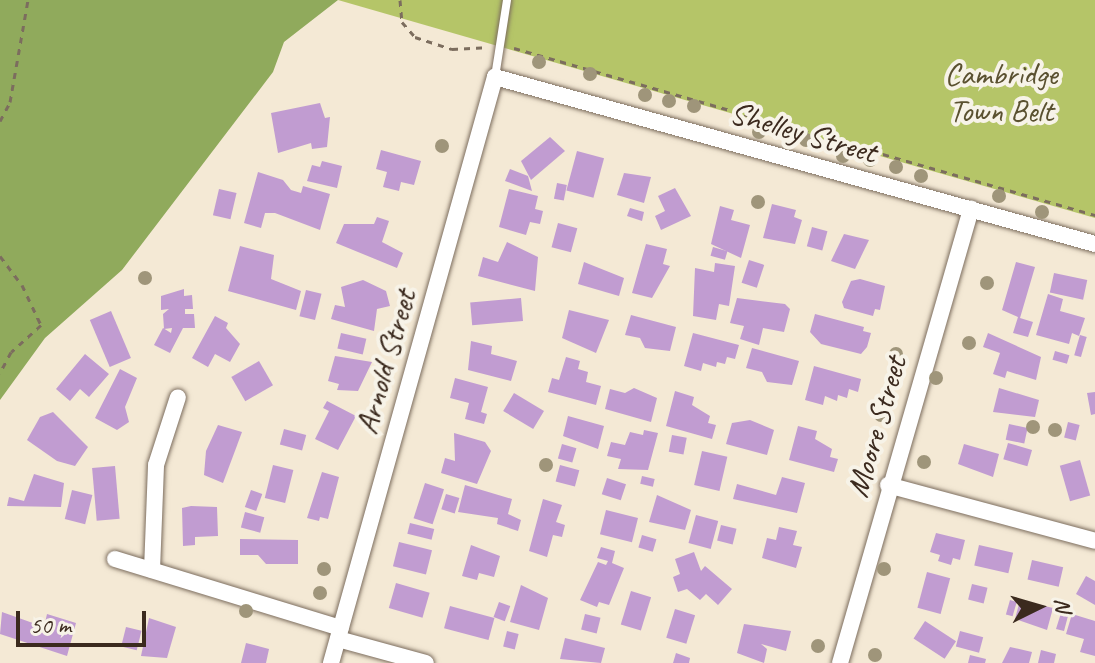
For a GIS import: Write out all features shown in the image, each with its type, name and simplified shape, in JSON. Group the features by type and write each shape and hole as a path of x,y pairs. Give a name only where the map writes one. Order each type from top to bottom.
{"street":[{"name":"Shelley Street","path":"495,77 1095,244"},
{"name":"Arnold Street","path":"331,663 495,77"},
{"name":"Moore Street","path":"840,663 888,485 971,209"},
{"path":"152,570 156,465 178,397"},
{"path":"888,485 1095,541"},
{"path":"115,559 426,663"}],"lane":[{"path":"495,77 507,0"}],"path":[{"path":"0,121 10,102 28,0"},
{"path":"400,0 402,22 415,37 452,49 484,47"},
{"path":"508,48 1095,215"},
{"path":"0,256 35,309 41,325 11,352 0,373"}],"green space":[{"path":"0,0 338,0 284,42 273,72 122,270 45,338 0,400"},
{"name":"Cambridge Town Belt","path":"338,0 1095,0 1095,218"}],"building":[{"path":"320,103 325,118 330,117 327,147 312,149 311,143 278,153 271,113"},
{"path":"550,137 565,151 531,180 521,161"},
{"path":"381,150 421,161 414,185 401,182 399,191 383,187 387,172 376,169"},
{"path":"577,151 604,158 593,198 566,191"},
{"path":"322,161 342,166 337,188 307,181 312,165 320,167"},
{"path":"510,169 528,176 532,191 505,181"},
{"path":"258,172 283,180 291,190 301,193 303,186 330,194 320,230 275,213 265,213 261,228 244,223"},
{"path":"624,173 651,177 644,203 617,195"},
{"path":"557,183 567,185 564,201 554,199"},
{"path":"675,188 691,216 661,230 655,216 665,211 658,196"},
{"path":"219,189 237,193 230,219 213,215"},
{"path":"509,189 538,196 535,209 543,211 540,224 530,222 526,235 499,227"},
{"path":"772,204 796,210 794,217 802,220 795,244 763,238"},
{"path":"720,206 734,210 731,220 750,225 741,258 711,244"},
{"path":"630,208 644,212 642,221 627,216"},
{"path":"377,217 389,221 382,242 403,253 397,268 336,243 344,224 374,224"},
{"path":"558,223 577,228 571,252 552,247"},
{"path":"812,227 827,231 822,250 807,246"},
{"path":"844,234 869,240 855,269 831,261"},
{"path":"507,242 538,257 535,291 478,276 483,257 498,262"},
{"path":"646,244 667,249 663,264 670,266 652,298 632,293"},
{"path":"240,246 274,255 271,279 301,291 296,310 228,291"},
{"path":"713,247 727,251 725,260 711,256"},
{"path":"749,260 764,265 757,288 742,283"},
{"path":"584,262 624,278 619,296 578,284"},
{"path":"1016,262 1035,267 1020,318 1033,322 1028,337 1013,333 1018,317 1002,310"},
{"path":"715,263 735,266 729,306 719,304 716,320 693,316 695,268 714,272"},
{"path":"1054,273 1087,280 1083,300 1050,293"},
{"path":"860,279 885,286 880,310 875,309 873,316 844,308 842,302 851,281"},
{"path":"363,280 386,291 390,306 377,309 374,331 331,319 335,305 345,307 341,287"},
{"path":"184,289 184,296 192,295 193,309 185,309 185,314 194,314 195,328 183,328 170,353 154,345 164,329 163,314 169,309 161,310 161,296"},
{"path":"306,290 322,294 315,320 299,316"},
{"path":"1048,294 1063,299 1060,311 1085,318 1079,336 1072,333 1069,344 1036,335"},
{"path":"521,298 523,321 472,325 470,302"},
{"path":"737,298 785,304 790,309 784,332 763,328 759,345 740,339 744,326 730,323"},
{"path":"569,310 609,320 596,353 562,338"},
{"path":"111,311 131,358 110,367 90,320"},
{"path":"815,314 864,327 863,331 871,333 867,347 861,354 821,344 810,332"},
{"path":"631,315 676,327 670,351 645,348 640,338 625,335"},
{"path":"215,316 228,323 226,328 240,344 230,362 215,354 208,367 192,358"},
{"path":"341,333 366,339 363,354 337,349"},
{"path":"693,333 739,345 735,359 727,357 725,364 717,362 716,367 703,363 701,371 684,366"},
{"path":"988,333 1041,357 1036,380 1007,371 1005,378 993,374 1000,353 983,347"},
{"path":"1080,335 1087,337 1081,357 1074,355"},
{"path":"471,341 492,346 491,354 517,361 511,381 468,370"},
{"path":"752,348 799,361 792,385 767,382 762,372 746,368"},
{"path":"1055,351 1069,355 1067,364 1053,360"},
{"path":"85,354 109,374 89,397 80,389 70,401 56,389"},
{"path":"335,356 372,362 358,391 337,390 339,384 328,381"},
{"path":"566,357 580,361 578,369 588,372 586,382 601,386 596,405 548,392 552,378 559,380"},
{"path":"259,361 273,385 245,401 231,377"},
{"path":"814,366 861,379 858,392 849,389 847,398 838,395 837,401 825,396 823,405 805,400"},
{"path":"120,369 137,378 125,407 129,422 117,430 95,418"},
{"path":"455,378 488,387 481,412 487,414 484,424 465,419 469,403 450,398"},
{"path":"634,388 657,398 651,422 605,409 610,389 625,393"},
{"path":"999,388 1039,400 1035,417 993,412"},
{"path":"675,391 694,397 692,405 710,416 708,423 716,425 712,439 666,426"},
{"path":"1095,392 1095,414 1091,415 1087,393"},
{"path":"514,393 544,411 533,429 503,411"},
{"path":"327,401 356,416 338,450 315,439 329,411 323,408"},
{"path":"53,412 88,447 75,466 57,461 27,440 40,417"},
{"path":"568,416 604,426 598,449 563,436"},
{"path":"750,420 774,430 767,455 726,444 732,423"},
{"path":"1068,422 1080,425 1076,440 1064,438"},
{"path":"1009,424 1028,428 1024,444 1006,440"},
{"path":"218,425 242,432 223,483 204,475 206,451"},
{"path":"798,426 817,431 815,439 832,449 830,457 838,459 834,472 789,460"},
{"path":"284,429 306,435 302,450 280,444"},
{"path":"644,430 658,433 648,470 618,469 621,459 607,456 611,442 625,445 630,432 643,435"},
{"path":"454,433 485,442 491,451 477,484 441,473 445,458 455,461"},
{"path":"672,435 687,438 683,455 669,452"},
{"path":"1008,443 1032,450 1027,466 1003,459"},
{"path":"562,444 576,448 572,463 558,458"},
{"path":"964,444 999,454 993,477 958,464"},
{"path":"702,451 727,457 719,491 694,485"},
{"path":"1080,460 1090,496 1070,501 1060,466"},
{"path":"273,465 293,470 285,503 265,498"},
{"path":"560,465 579,470 575,487 556,481"},
{"path":"115,466 120,519 97,521 92,468"},
{"path":"322,472 339,477 328,519 320,517 319,521 307,518"},
{"path":"34,474 64,483 61,507 7,506 9,497 24,501"},
{"path":"642,476 655,479 653,487 640,484"},
{"path":"782,477 805,483 797,513 733,499 737,484 776,495"},
{"path":"607,478 626,484 621,500 602,494"},
{"path":"425,483 444,489 433,524 414,518"},
{"path":"465,485 512,499 508,514 521,520 518,531 497,524 498,518 458,512"},
{"path":"72,490 92,495 85,524 65,519"},
{"path":"251,490 262,494 256,511 245,507"},
{"path":"446,494 459,498 455,513 441,509"},
{"path":"657,495 691,510 685,530 649,522"},
{"path":"543,499 562,505 556,522 565,525 562,537 553,535 547,557 529,551"},
{"path":"217,507 218,536 195,537 195,545 183,546 182,508"},
{"path":"606,510 638,518 632,542 600,534"},
{"path":"245,512 264,517 260,533 241,527"},
{"path":"696,515 718,521 711,549 688,543"},
{"path":"410,523 434,529 432,540 407,534"},
{"path":"721,525 737,529 733,544 717,541"},
{"path":"779,527 797,531 793,545 802,547 796,568 762,558 767,538 776,540"},
{"path":"936,533 965,540 960,560 953,558 951,565 938,561 940,555 930,552"},
{"path":"642,535 656,539 653,552 638,547"},
{"path":"240,539 298,540 298,564 266,564 258,555 240,555"},
{"path":"399,542 432,550 426,574 393,566"},
{"path":"471,545 500,556 494,577 479,573 477,580 462,576"},
{"path":"979,545 1013,553 1008,573 974,565"},
{"path":"601,547 615,551 612,563 624,568 609,605 599,602 597,607 580,600 598,562 606,565 608,561 597,558"},
{"path":"694,552 701,571 705,566 732,589 718,605 706,594 700,600 687,589 678,592 673,577 680,574 675,559"},
{"path":"1032,560 1063,567 1059,587 1028,579"},
{"path":"927,572 950,578 941,614 917,608"},
{"path":"1086,576 1095,581 1095,605 1076,594"},
{"path":"396,583 430,593 422,618 389,608"},
{"path":"972,584 988,588 984,603 968,600"},
{"path":"521,585 548,598 539,630 510,622"},
{"path":"631,591 651,597 641,631 621,624"},
{"path":"1010,600 1017,602 1013,616 1006,614"},
{"path":"1020,600 1053,608 1047,630 1015,619"},
{"path":"499,602 510,606 505,621 494,617"},
{"path":"450,606 494,618 488,640 444,628"},
{"path":"675,609 695,615 686,644 666,638"},
{"path":"2,612 44,627 47,614 76,623 67,656 0,634"},
{"path":"1061,613 1068,616 1064,631 1056,629"},
{"path":"585,614 601,618 597,633 581,630"},
{"path":"1072,614 1095,621 1095,656 1080,652 1084,639 1066,634"},
{"path":"149,618 176,627 167,658 141,656"},
{"path":"925,621 956,641 945,659 914,639"},
{"path":"744,624 791,631 786,651 761,644 767,649 764,663 737,653"},
{"path":"126,627 142,631 137,650 121,646"},
{"path":"507,631 519,634 515,649 503,647"},
{"path":"960,631 983,637 979,653 956,646"},
{"path":"565,638 605,648 601,663 560,659"},
{"path":"246,643 269,649 266,663 241,663"},
{"path":"1010,647 1032,652 1029,663 1002,663"},
{"path":"1041,650 1056,654 1054,663 1038,663"},
{"path":"676,653 690,658 689,663 673,663"},
{"path":"970,655 986,659 985,663 968,663"}]}
